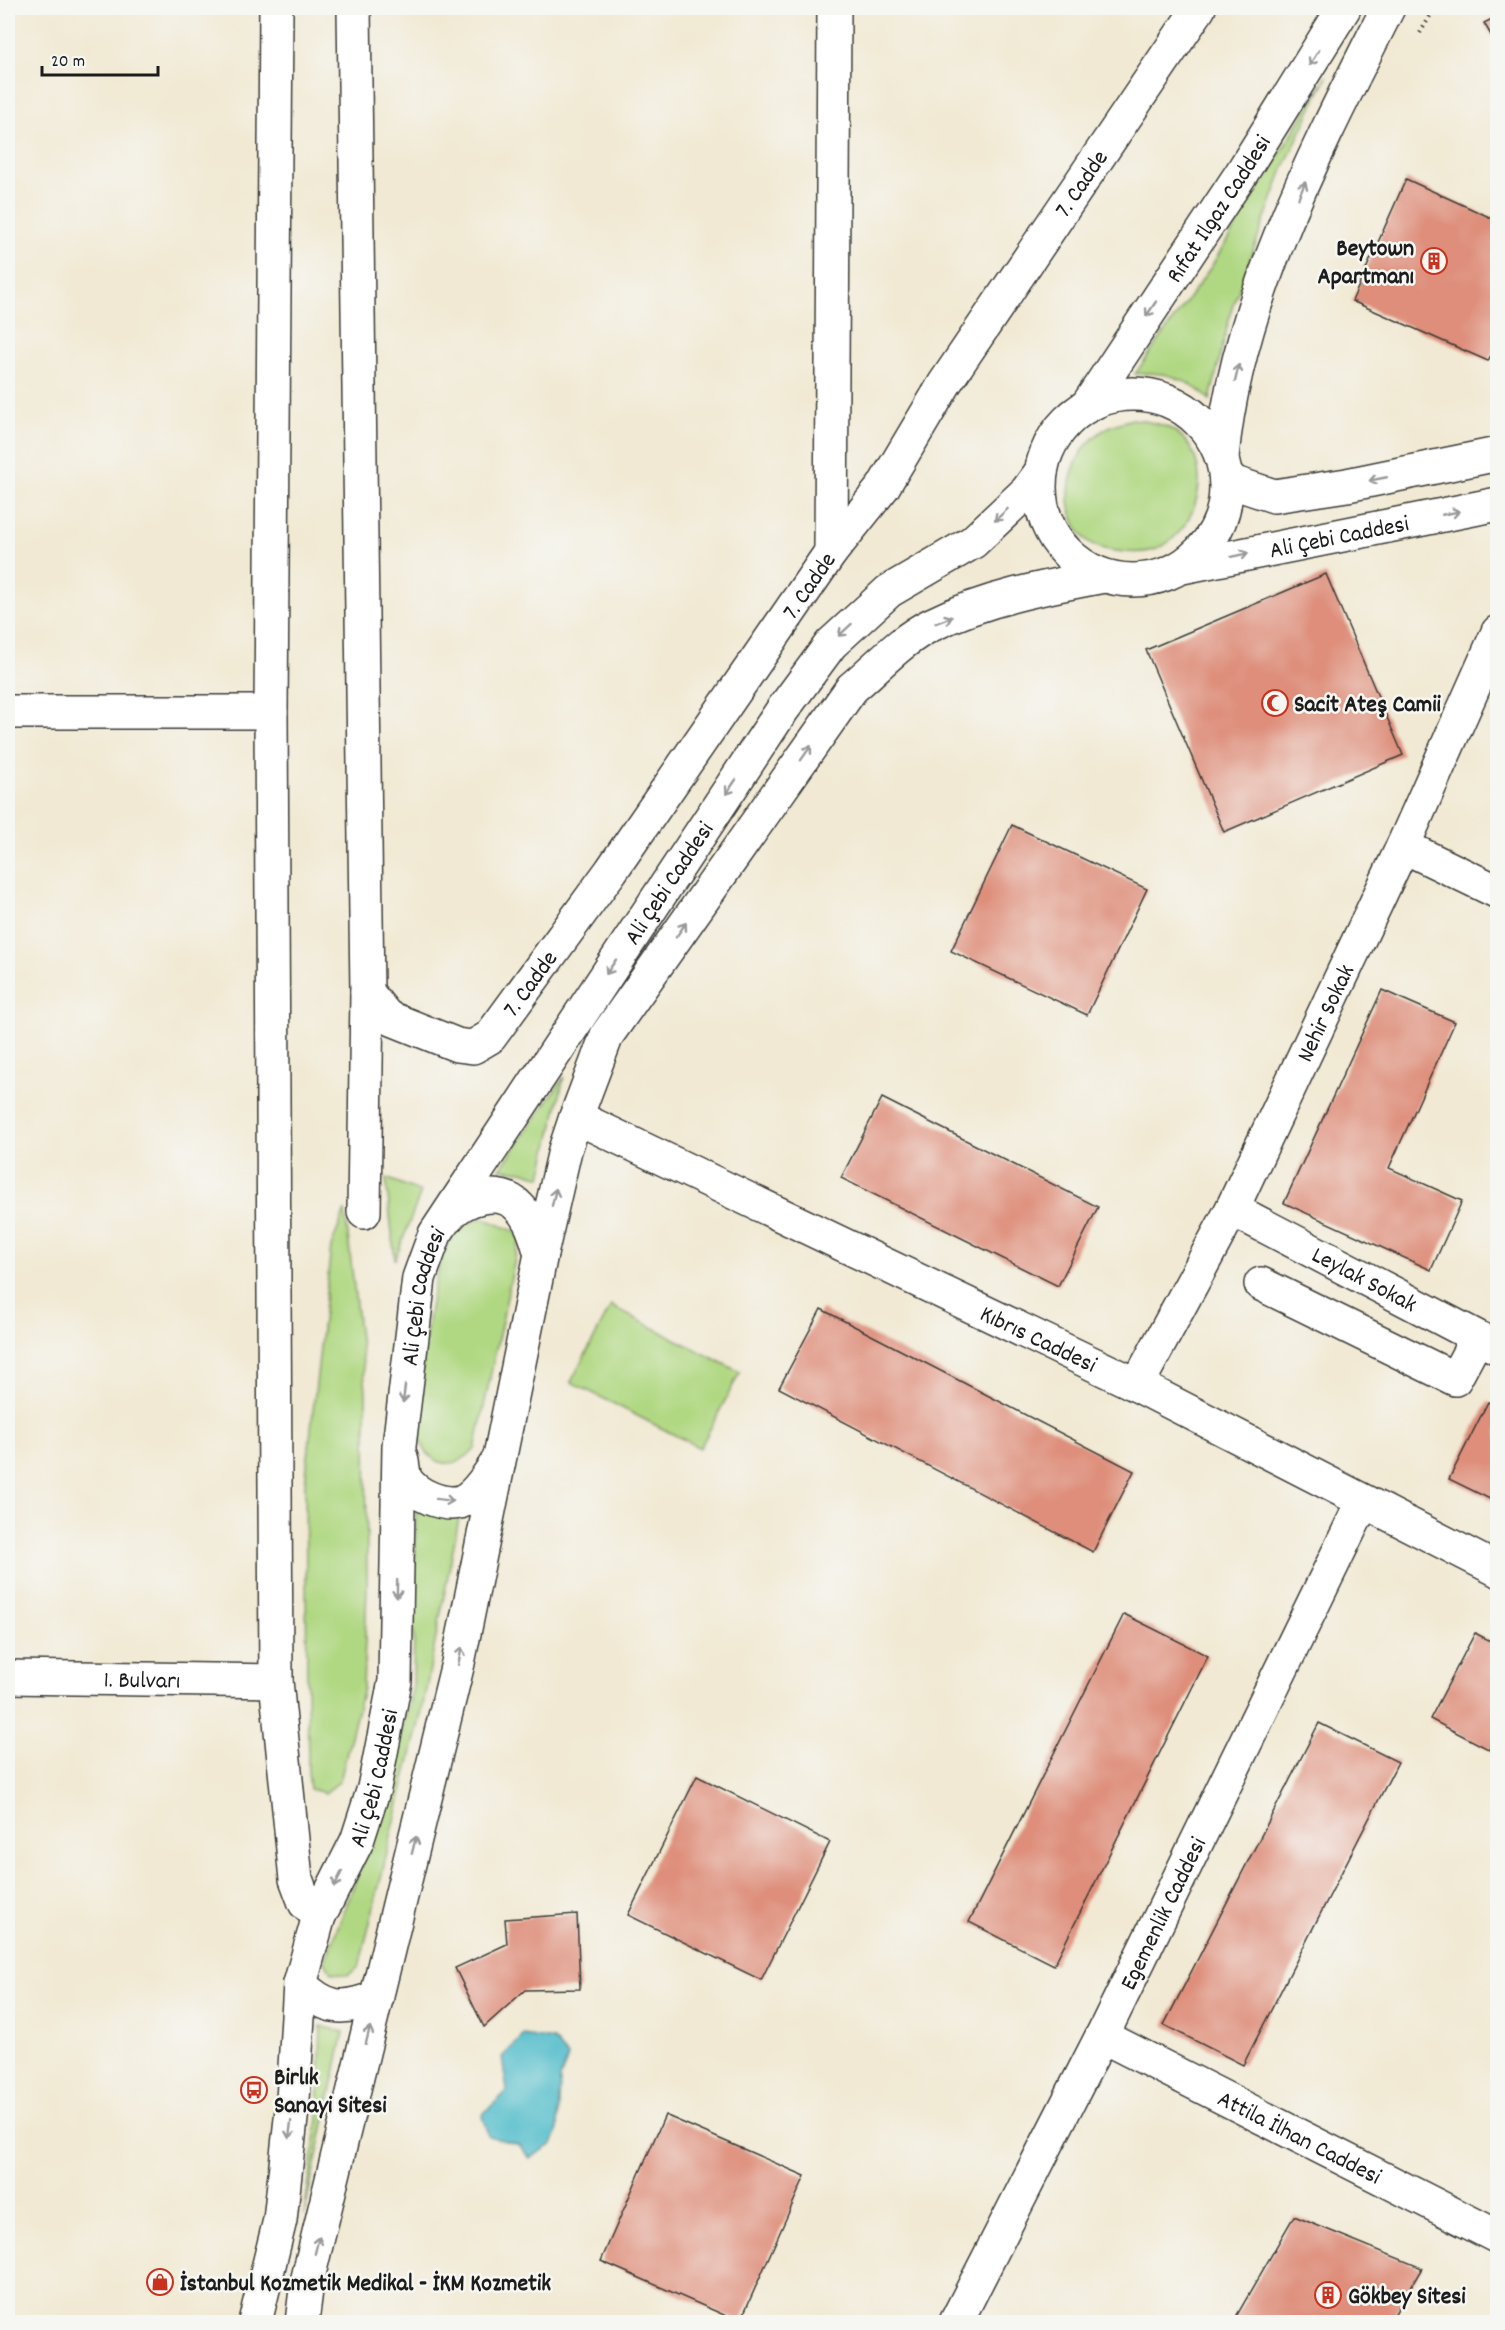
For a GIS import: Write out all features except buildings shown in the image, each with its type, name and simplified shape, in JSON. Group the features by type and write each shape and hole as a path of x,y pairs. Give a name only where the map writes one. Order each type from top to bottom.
{"street":[{"path":"276,8 271,712 276,1681 296,1879 304,1902 319,1916"},
{"path":"354,8 367,992 364,1212"},
{"path":"831,552 834,8"},
{"name":"7. Cadde","path":"367,992 387,1017 457,1046 473,1047 490,1037 611,871 831,552 883,487 945,382 1199,8"},
{"name":"Rıfat Ilgaz Caddesi","path":"1087,406 1241,174 1344,8"},
{"path":"1224,456 1210,432 1191,413 1166,400 1140,394 1113,396 1087,406 1065,423 1049,446 1041,472 1040,498 1047,524 1061,546 1080,564 1104,576 1125,580 1146,580 1182,567 1206,546 1222,519 1224,456 1252,309 1325,135 1388,8"},
{"name":"Ali Çebi Caddesi","path":"1224,456 1274,496 1347,485 1497,454"},
{"name":"Ali Çebi Caddesi","path":"255,2322 280,2220 293,2100 300,1984 319,1916 357,1841 371,1798 395,1681 399,1446 418,1278 435,1234 776,718 831,644 889,591 973,542 1027,491 1041,472"},
{"name":"Ali Çebi Caddesi","path":"1182,567 1497,504"},
{"name":"Ali Çebi Caddesi","path":"302,2322 308,2282 458,1663 541,1254 565,1150 607,1035 852,688 904,643 930,625 1020,591 1104,576"},
{"name":"Nehir Sokak","path":"1137,1385 1232,1209 1403,846 1497,632"},
{"path":"8,712 271,712"},
{"path":"1403,846 1497,892"},
{"name":"Kıbrıs Caddesi","path":"576,1117 1137,1385 1497,1570"},
{"path":"435,1234 452,1211 468,1200 492,1196 519,1206 533,1228 541,1254"},
{"name":"Leylak Sokak","path":"1232,1209 1487,1343"},
{"path":"1262,1284 1455,1379 1487,1343"},
{"path":"399,1446 406,1479 419,1493 441,1502 461,1502 482,1484 501,1457"},
{"name":"Egemenlik Caddesi","path":"956,2322 1102,2036 1363,1502"},
{"name":"1. Bulvarı","path":"8,1677 276,1681"},
{"path":"300,1984 315,1999 334,2006 354,2006 377,1997"},
{"name":"Attila İlhan Caddesi","path":"1102,2036 1497,2237"}],"path":[{"path":"1419,34 1435,8"}],"green space":[{"path":"1327,76 1283,169 1231,311 1210,400 1193,386 1176,378 1157,374 1135,374 1211,267"},
{"path":"1133,419 1166,427 1178,433 1192,451 1199,481 1192,512 1174,538 1150,551 1127,552 1100,547 1090,543 1083,536 1073,517 1069,502 1069,487 1078,458 1087,445 1111,426"},
{"path":"564,1077 541,1177 522,1171 500,1169"},
{"path":"386,1178 421,1192 395,1260"},
{"path":"345,1210 366,1390 367,1589 363,1688 340,1781 325,1793 310,1789 308,1771 305,1484 331,1247"},
{"path":"483,1218 514,1231 519,1240 475,1449 455,1462 446,1463 438,1461 425,1449 417,1427 428,1320 440,1263 450,1241 461,1226"},
{"path":"611,1306 740,1372 700,1448 571,1382"},
{"path":"416,1511 460,1513 422,1710 359,1967 348,1975 331,1972 325,1961 379,1819 413,1687"},
{"path":"321,2026 344,2032 304,2215 318,2120"}],"water":[{"path":"524,2035 553,2040 568,2057 560,2079 558,2129 552,2145 530,2158 519,2145 488,2136 482,2115 507,2091 502,2057"}],"place":[{"name":"Beytown Apartmanı","path":"1434,261"},
{"name":"Sacit Ateş Camii","path":"1275,703"},
{"name":"Birlık Sanayi Sitesi","path":"254,2090"},
{"name":"İstanbul Kozmetik Medikal - İKM Kozmetik","path":"160,2282"},
{"name":"Gökbey Sitesi","path":"1328,2295"}]}
